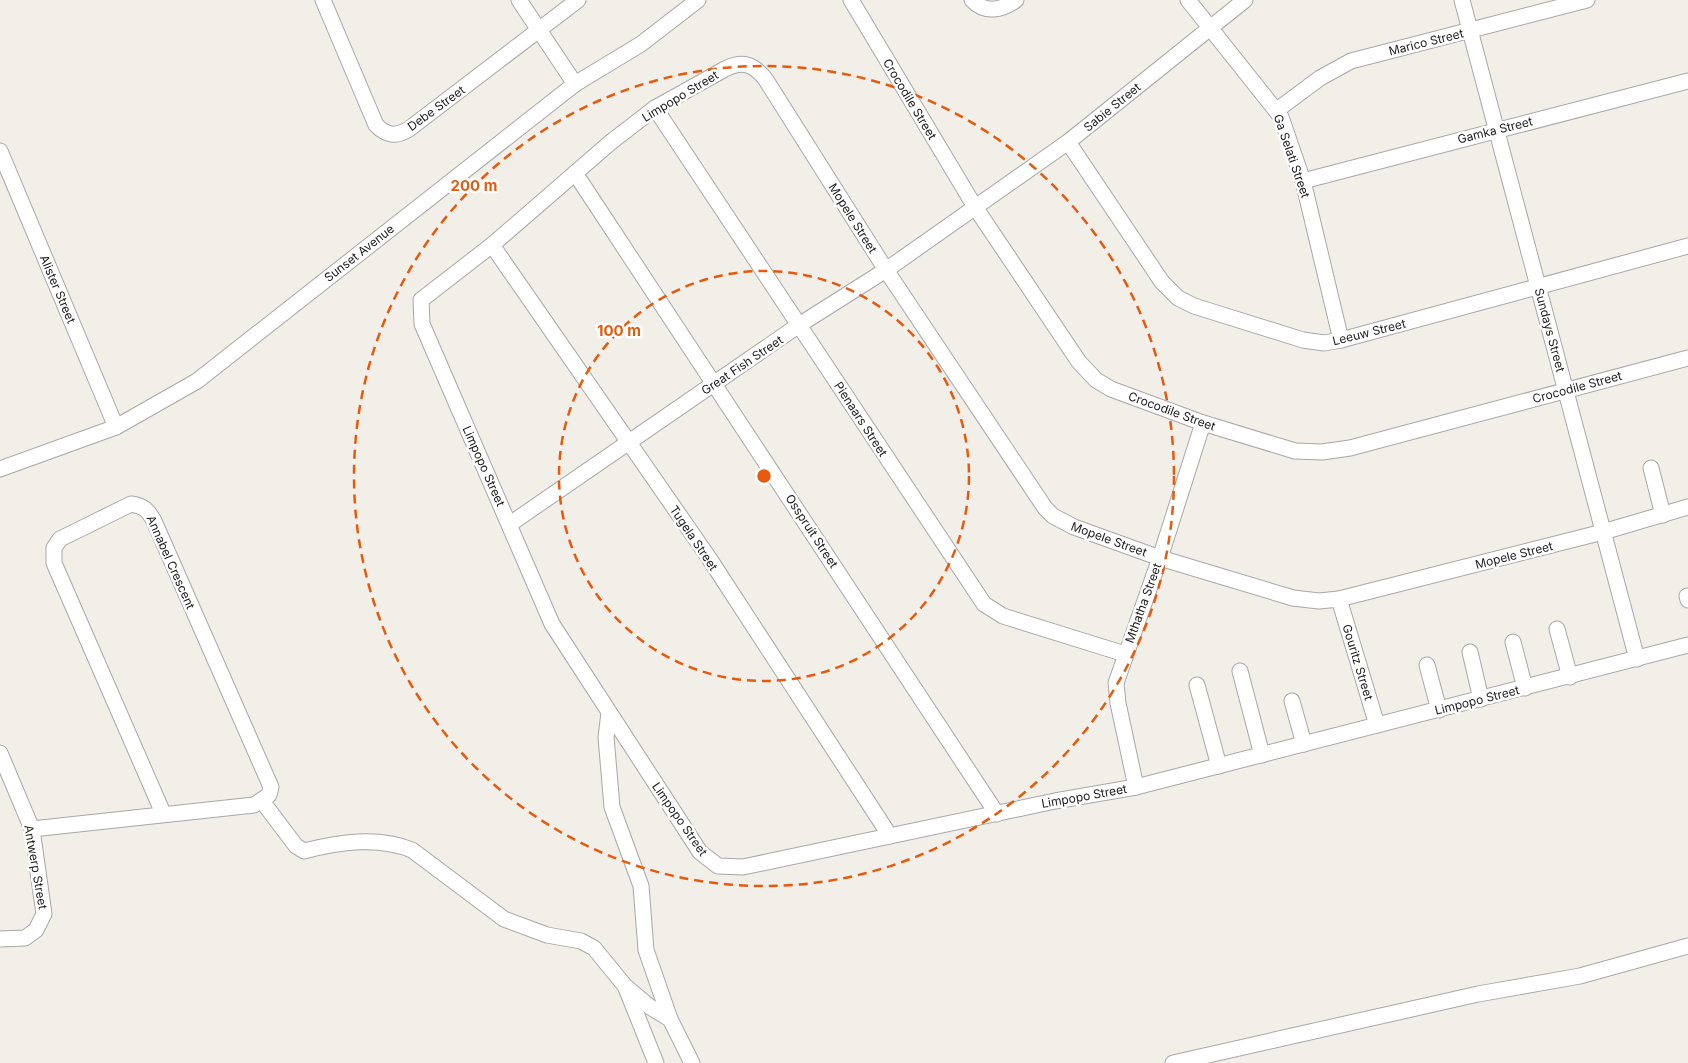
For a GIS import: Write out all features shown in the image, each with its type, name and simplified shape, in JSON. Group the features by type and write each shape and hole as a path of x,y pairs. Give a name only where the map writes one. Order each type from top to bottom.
{"street":[{"name":"Debe Street","path":"323,0 376,125 384,133 394,135 409,128 578,0"},
{"path":"519,0 575,84"},
{"name":"Sunset Avenue","path":"0,469 116,427 197,381 575,84 641,44 698,0"},
{"name":"Crocodile Street","path":"851,0 975,207 1088,372 1111,389 1203,423 1294,451 1322,452 1350,448 1688,358"},
{"path":"972,0 981,7 988,9 999,9 1016,0"},
{"name":"Ga Selati Street","path":"1188,0 1277,110 1302,181 1341,340"},
{"name":"Sabie Street","path":"975,207 1068,142 1245,0"},
{"name":"Sundays Street","path":"1462,0 1637,659"},
{"name":"Marico Street","path":"1277,110 1320,78 1344,64 1587,0"},
{"name":"Limpopo Street","path":"754,67 747,64 734,64 655,108 575,173 492,245 421,300 420,312 422,324 552,624 700,852 718,866 742,867 1055,801 1136,787 1688,645"},
{"name":"Mopele Street","path":"754,67 766,80 886,270 1045,508 1053,516 1074,527 1160,558 1294,598 1319,601 1339,599 1603,532 1688,507"},
{"name":"Gamka Street","path":"1302,181 1688,81"},
{"name":"Pienaars Street","path":"655,108 984,604 1003,616 1125,654"},
{"name":"Leeuw Street","path":"1068,142 1162,282 1178,298 1194,306 1303,340 1324,343 1341,340 1539,288 1688,246"},
{"name":"Alister Street","path":"0,151 116,427"},
{"name":"Osspruit Street","path":"575,173 998,814"},
{"name":"Great Fish Street","path":"510,524 799,325 886,270 975,207"},
{"name":"Tugela Street","path":"492,245 709,558 890,836"},
{"name":"Mthatha Street","path":"1136,787 1116,694 1116,683 1160,558 1203,423"},
{"path":"1651,468 1663,515"},
{"name":"Annabel Crescent","path":"163,813 54,563 54,548 60,539 131,504 140,506 148,511 162,539 271,787 269,794 262,801"},
{"name":"Gouritz Street","path":"1339,599 1377,726"},
{"path":"1557,629 1570,676"},
{"path":"1513,642 1526,688"},
{"path":"1470,652 1481,699"},
{"path":"1427,665 1439,710"},
{"path":"1240,671 1262,755"},
{"path":"1197,685 1219,766"},
{"path":"1292,701 1304,744"},
{"path":"609,714 606,736 612,807 641,886 646,950 670,1020 692,1063"},
{"name":"Antwerp Street","path":"0,754 32,829 44,914 40,924 25,938 0,939"},
{"path":"32,829 163,813 254,805 262,801 296,846 304,851 327,846 374,841 392,843 412,850 504,919 547,935 581,941 594,948 625,986 650,1007 670,1020"},
{"path":"1172,1063 1478,994 1586,974 1688,946"},
{"path":"625,986 656,1063"}]}
